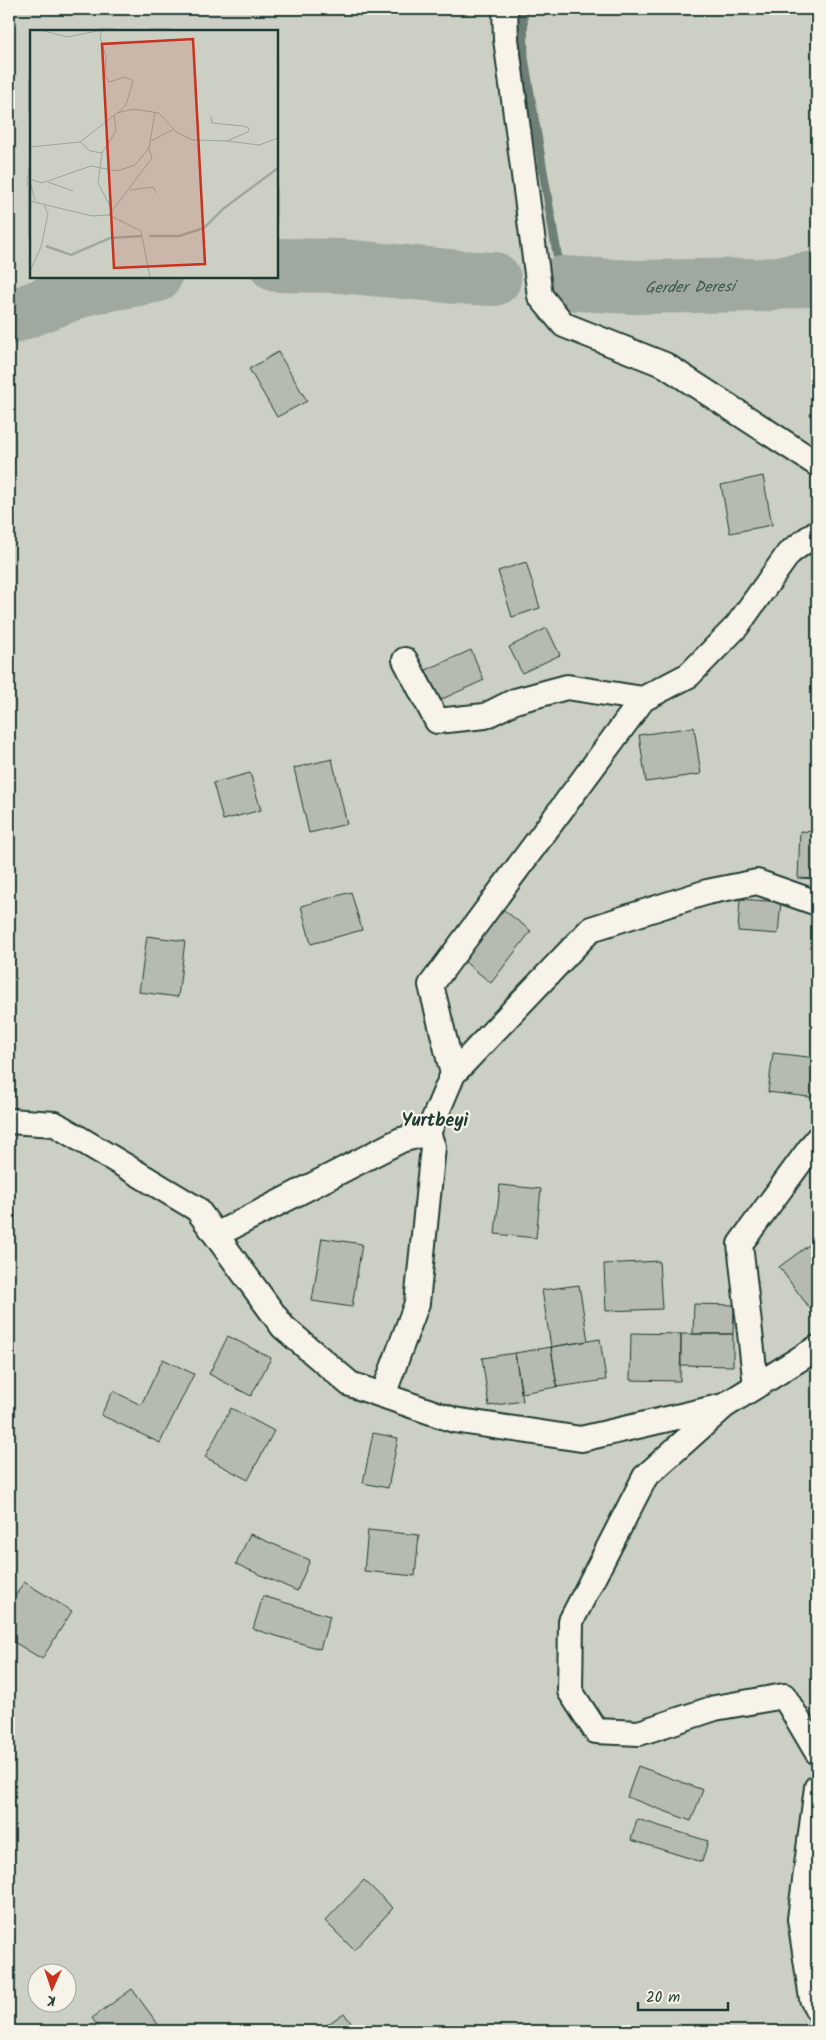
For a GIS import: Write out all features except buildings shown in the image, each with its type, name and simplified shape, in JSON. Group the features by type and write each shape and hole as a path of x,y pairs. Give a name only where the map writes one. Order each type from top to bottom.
{"street":[{"path":"505,9 506,40 540,296 564,325 665,365 817,464"},
{"path":"453,1074 431,985 643,699 689,675 737,626 789,553 817,532"},
{"path":"405,660 437,722 485,716 514,701 567,687 643,699"},
{"path":"383,1395 417,1303 433,1147 428,1133 453,1074 591,929 707,892 757,882 817,902"},
{"path":"9,1120 55,1124 197,1209 283,1327 350,1384 454,1420 581,1439 724,1406"},
{"path":"216,1235 400,1140 428,1133"},
{"path":"756,1386 740,1244 817,1139"},
{"path":"817,1348 724,1406 645,1477 571,1621 570,1691 596,1731 638,1733 715,1708 784,1696 817,1752"},
{"path":"817,1788 800,1918 812,1999 817,2009"}],"shaded area":[{"path":"9,9 817,9 817,2031 9,2031"}],"waterway":[{"path":"523,9 524,58 562,283"},
{"name":"Gerder Deresi","path":"278,265 341,266 494,279"},
{"name":"Gerder Deresi","path":"9,318 87,288 144,278"},
{"name":"Gerder Deresi","path":"562,283 633,287 762,285 817,278"}],"district":[{"name":"Yurtbeyi","path":"435,1120"}]}
